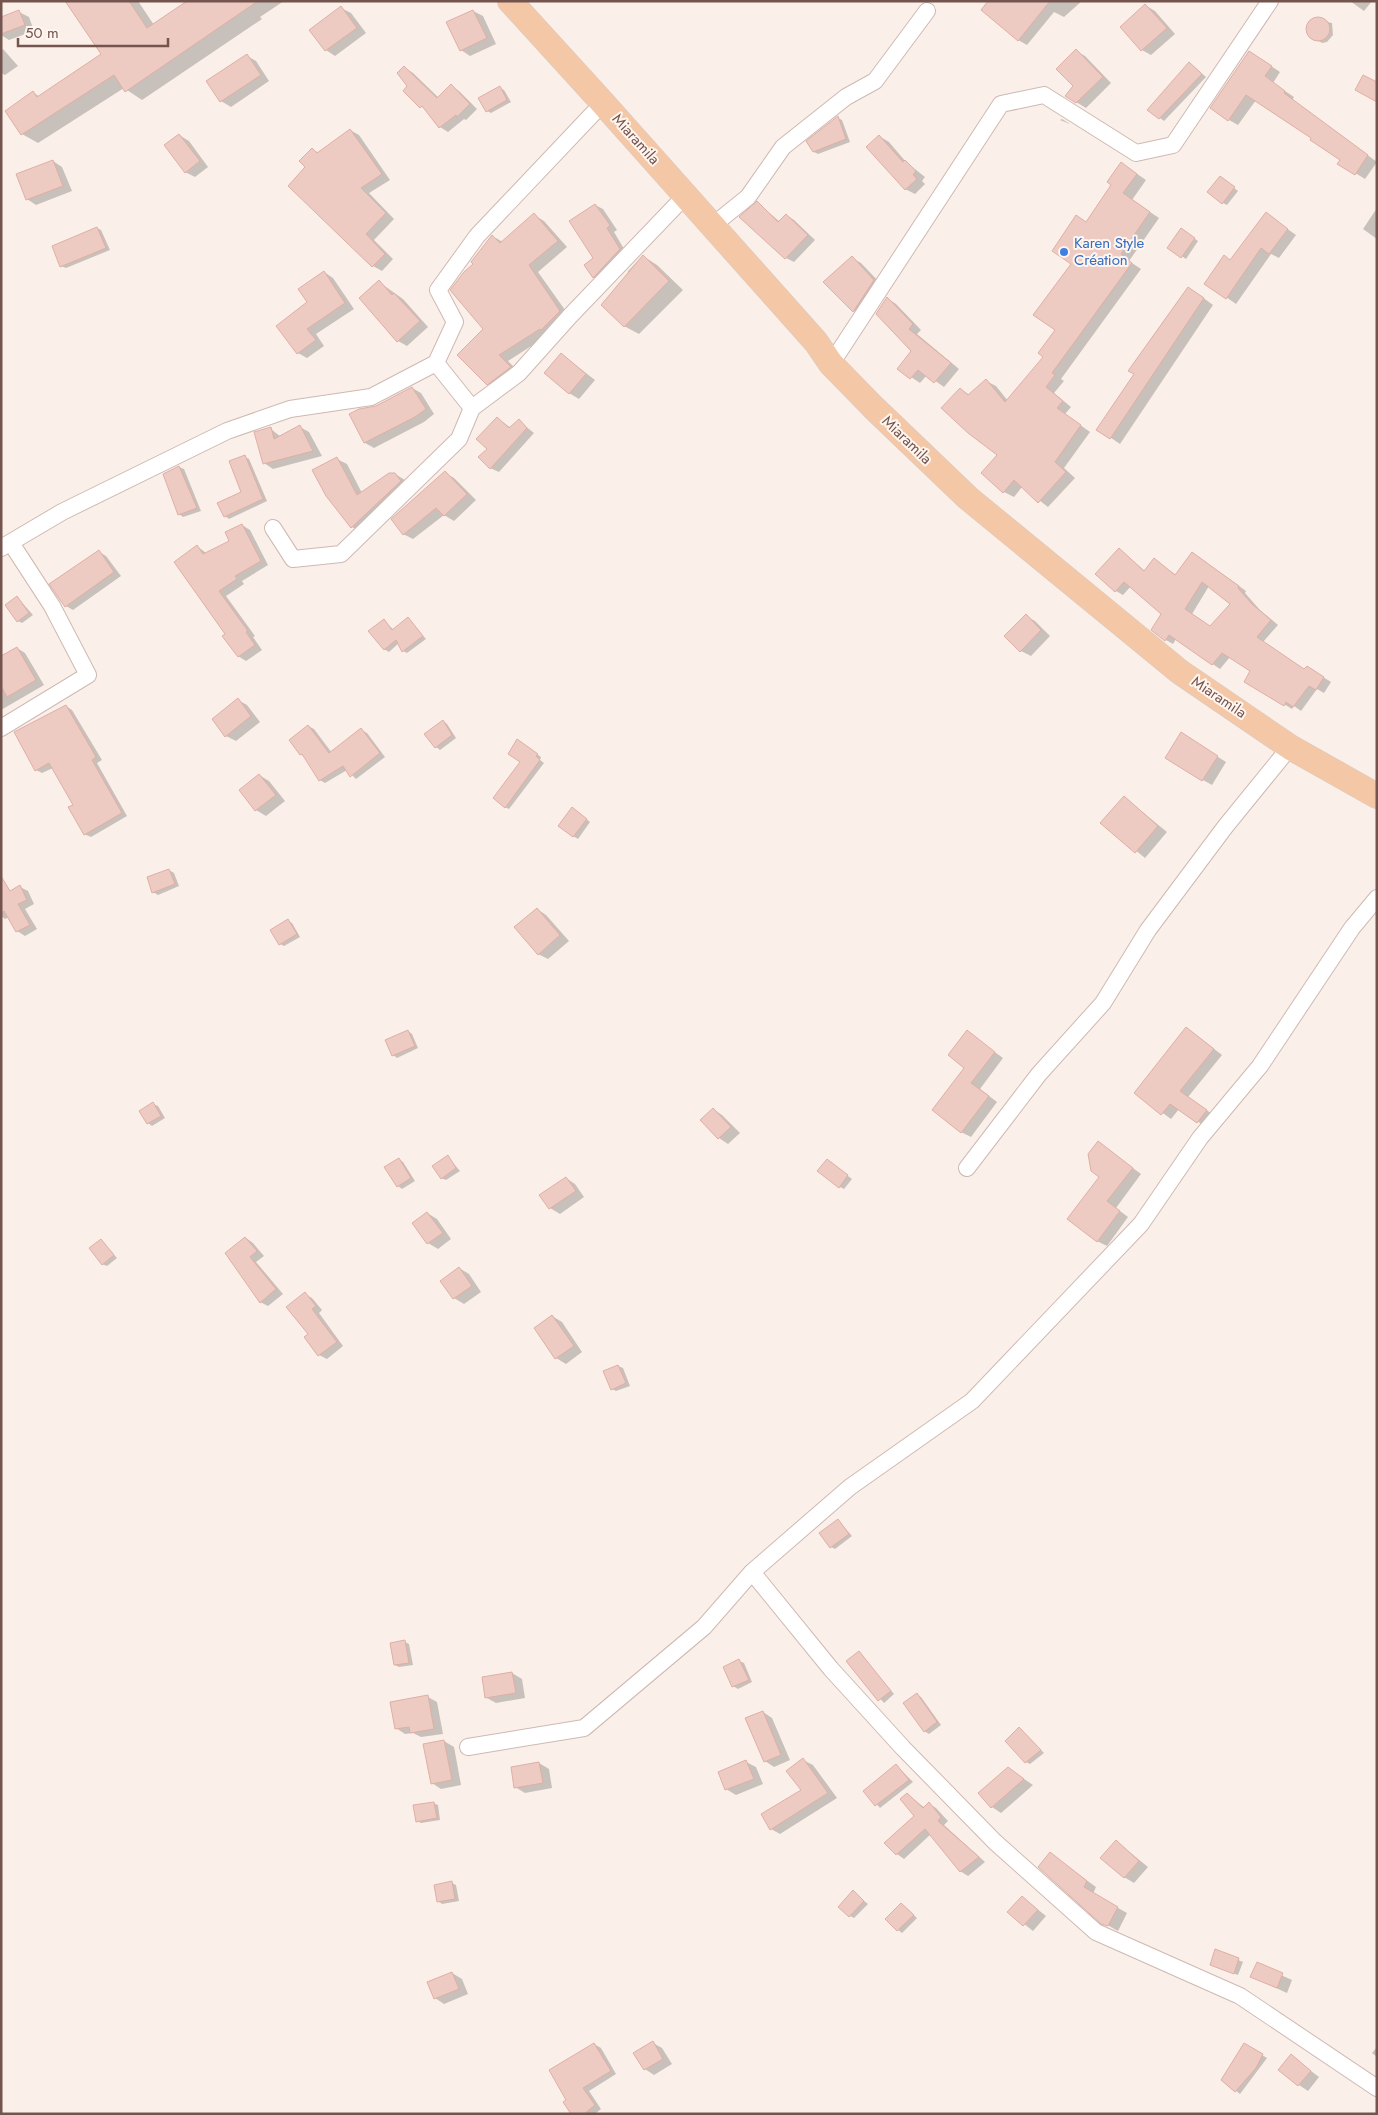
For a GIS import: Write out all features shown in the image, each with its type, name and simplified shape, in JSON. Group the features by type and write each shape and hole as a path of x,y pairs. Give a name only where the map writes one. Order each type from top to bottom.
{"main road":[{"name":"Miaramila","path":"510,1 816,342 831,364 968,498 1180,672 1290,746 1377,796"}],"street":[{"path":"831,364 1001,104 1044,95 1136,153 1173,144 1270,1"},
{"path":"712,226 748,197 783,146 846,97 875,81 928,11"},
{"path":"1,728 88,675 52,606 6,546 62,512 111,487 158,467 227,431 290,409 371,397 436,363 455,322 438,290 477,236 603,103"},
{"path":"273,528 294,559 341,554 459,439 472,408 519,373 570,316 686,195"},
{"path":"436,363 472,408"},
{"path":"967,1168 1039,1074 1103,1002 1148,930 1225,827 1290,746"},
{"path":"468,1747 584,1728 704,1627 752,1572 850,1487 972,1401 1141,1224 1200,1138 1260,1066 1352,928 1377,898"},
{"path":"752,1572 831,1669 903,1748 995,1842 1096,1932 1240,1996 1377,2088"}],"building":[{"path":"65,1 129,1 147,28 187,1 258,1 125,92 114,75 21,135 5,111 33,91 37,97 101,54"},
{"path":"988,1 1050,1 1018,41 981,10"},
{"path":"1145,4 1167,28 1141,51 1120,27"},
{"path":"341,6 357,28 325,51 309,30"},
{"path":"19,10 25,25 1,34 1,17"},
{"path":"473,10 487,38 460,51 446,22"},
{"path":"1318,17 1323,18 1329,24 1329,34 1323,40 1318,41 1313,40 1307,34 1306,29 1307,24 1313,18"},
{"path":"1076,49 1103,77 1076,103 1065,96 1073,86 1056,69"},
{"path":"1249,51 1272,66 1265,76 1285,91 1284,93 1368,155 1355,175 1337,164 1340,160 1310,140 1311,138 1246,95 1228,121 1210,108"},
{"path":"247,54 261,75 220,102 206,81"},
{"path":"1189,62 1202,74 1159,119 1147,110"},
{"path":"404,66 437,98 451,84 470,104 457,117 456,115 439,128 422,106 420,108 403,91 407,86 397,73"},
{"path":"1363,75 1377,82 1377,102 1355,90"},
{"path":"500,86 507,100 486,112 478,98"},
{"path":"838,116 846,139 813,152 806,141"},
{"path":"350,129 382,174 361,188 386,213 366,234 385,254 372,267 288,186 305,167 299,161 312,148 317,153"},
{"path":"179,134 200,161 185,173 164,145"},
{"path":"879,135 903,162 905,160 916,171 913,175 917,179 905,190 866,147"},
{"path":"53,160 63,186 26,200 16,174"},
{"path":"1121,162 1137,174 1123,193 1150,212 1121,254 1132,263 1052,373 1055,375 1046,387 1063,401 1057,408 1081,425 1055,462 1066,472 1038,503 1014,480 1003,493 981,473 997,455 968,433 941,408 960,388 968,395 986,379 1005,402 1043,357 1038,353 1055,330 1033,315 1071,264 1052,251 1076,215 1086,222 1111,185 1107,182"},
{"path":"1220,176 1235,187 1222,204 1207,192"},
{"path":"757,201 778,222 786,214 808,235 785,259 739,217"},
{"path":"595,204 610,225 607,228 620,249 593,278 584,265 593,258 569,221"},
{"path":"1266,212 1288,229 1269,254 1261,248 1226,299 1204,284 1224,255 1230,260"},
{"path":"534,213 558,241 529,265 560,311 541,330 499,355 511,367 487,385 457,355 483,329 450,290 473,264 471,262 492,235 500,243"},
{"path":"97,227 106,248 60,267 52,246"},
{"path":"1181,228 1195,238 1181,258 1167,248"},
{"path":"643,255 669,281 624,327 601,305"},
{"path":"852,256 874,280 853,312 823,282"},
{"path":"324,271 345,303 307,329 316,340 297,354 276,326 307,302 298,289"},
{"path":"379,280 420,321 397,342 359,298"},
{"path":"1188,287 1204,298 1110,439 1096,430 1134,374 1128,371"},
{"path":"887,297 913,324 909,329 951,363 934,383 918,370 910,379 897,369 911,351 876,314"},
{"path":"561,353 586,374 569,394 544,373"},
{"path":"412,387 426,409 415,417 364,443 349,414 359,409 376,406"},
{"path":"497,417 509,428 519,419 527,428 490,469 478,457 487,449 476,439"},
{"path":"300,425 313,451 263,464 254,432 271,427 274,439"},
{"path":"245,455 263,499 224,517 217,503 241,492 229,461"},
{"path":"337,457 357,495 389,473 395,473 401,481 351,528 326,496 312,470"},
{"path":"179,466 197,508 178,515 163,474"},
{"path":"445,471 467,494 444,516 436,508 403,535 391,519"},
{"path":"242,524 261,561 235,576 237,579 219,591 248,631 246,632 255,645 238,657 222,636 225,634 174,562 197,545 203,554 229,541 225,532"},
{"path":"1119,548 1144,571 1154,558 1175,575 1192,552 1239,586 1238,588 1252,604 1271,620 1257,637 1304,669 1307,666 1324,677 1316,690 1309,686 1293,707 1286,702 1284,706 1244,682 1250,671 1222,653 1212,665 1169,635 1165,641 1151,630 1161,614 1124,582 1115,592 1095,574","holes":["1202,582 1230,604 1210,626 1185,609"]},
{"path":"99,550 114,572 65,607 49,584"},
{"path":"17,596 29,613 17,622 5,605"},
{"path":"1026,614 1041,630 1020,652 1004,636"},
{"path":"408,617 423,636 402,652 396,640 384,650 368,631 384,619 392,630"},
{"path":"17,647 36,680 7,697 1,686 1,656"},
{"path":"238,698 251,716 225,737 212,719"},
{"path":"66,705 96,757 92,760 122,813 84,835 68,807 73,805 49,763 35,771 14,732"},
{"path":"443,720 452,735 435,748 424,734"},
{"path":"308,725 329,753 361,728 380,753 350,777 343,766 319,781 302,754 300,755 289,740"},
{"path":"1181,732 1218,756 1202,781 1165,758"},
{"path":"517,739 538,754 536,756 540,760 505,808 493,798 520,762 508,754"},
{"path":"259,774 276,795 255,811 239,790"},
{"path":"1124,796 1158,826 1135,853 1100,823"},
{"path":"572,807 587,819 573,837 558,826"},
{"path":"169,869 175,884 152,893 147,877"},
{"path":"1,876 10,891 20,885 27,900 18,904 30,925 16,932 4,911 1,913"},
{"path":"537,908 560,935 538,955 514,927"},
{"path":"288,919 297,934 279,945 270,930"},
{"path":"1186,1027 1214,1049 1180,1091 1207,1110 1197,1123 1170,1104 1161,1115 1134,1093"},
{"path":"408,1030 415,1046 392,1056 385,1040"},
{"path":"967,1030 995,1052 971,1083 989,1096 961,1133 932,1110 964,1068 948,1055"},
{"path":"153,1102 161,1116 147,1124 139,1111"},
{"path":"713,1108 731,1127 718,1139 700,1120"},
{"path":"1098,1141 1133,1168 1107,1201 1120,1211 1097,1242 1067,1219 1099,1177 1091,1171 1088,1154"},
{"path":"448,1155 456,1168 441,1179 432,1166"},
{"path":"399,1158 411,1178 397,1187 384,1167"},
{"path":"827,1159 848,1175 839,1188 817,1171"},
{"path":"566,1177 576,1191 549,1209 539,1195"},
{"path":"427,1212 443,1233 427,1244 412,1223"},
{"path":"245,1237 257,1251 250,1257 276,1289 260,1303 225,1253"},
{"path":"101,1239 114,1255 102,1265 89,1248"},
{"path":"459,1267 472,1286 453,1299 440,1281"},
{"path":"305,1292 316,1306 312,1309 337,1342 318,1356 304,1337 308,1334 286,1307"},
{"path":"552,1315 574,1346 555,1359 534,1328"},
{"path":"618,1365 626,1383 611,1390 603,1371"},
{"path":"838,1519 849,1534 830,1548 819,1533"},
{"path":"405,1640 409,1663 394,1665 390,1643"},
{"path":"859,1651 891,1691 878,1701 846,1661"},
{"path":"739,1659 749,1680 732,1687 723,1667"},
{"path":"512,1672 516,1693 485,1698 482,1677"},
{"path":"917,1693 937,1722 924,1732 903,1703"},
{"path":"428,1695 434,1729 410,1733 409,1727 395,1729 390,1702"},
{"path":"763,1711 781,1755 764,1762 745,1718"},
{"path":"1019,1727 1041,1750 1025,1763 1005,1741"},
{"path":"444,1740 452,1780 431,1784 423,1744"},
{"path":"803,1758 828,1793 770,1830 761,1814 801,1790 786,1771"},
{"path":"746,1760 754,1779 725,1790 718,1772"},
{"path":"539,1762 543,1783 514,1788 511,1767"},
{"path":"896,1764 909,1780 875,1806 863,1791"},
{"path":"1008,1767 1024,1779 991,1808 978,1793"},
{"path":"907,1793 923,1808 929,1802 941,1817 938,1821 979,1857 960,1872 925,1829 896,1855 884,1843 914,1816 900,1799"},
{"path":"434,1802 437,1818 416,1822 413,1805"},
{"path":"1116,1840 1139,1861 1124,1878 1100,1858"},
{"path":"1050,1852 1087,1881 1084,1887 1118,1907 1108,1926 1101,1924 1038,1867"},
{"path":"452,1881 455,1899 437,1902 434,1885"},
{"path":"853,1890 864,1901 849,1917 838,1907"},
{"path":"1022,1896 1038,1910 1023,1926 1007,1912"},
{"path":"901,1903 914,1915 897,1931 885,1919"},
{"path":"1215,1949 1239,1958 1234,1974 1210,1965"},
{"path":"1257,1962 1283,1973 1277,1988 1250,1977"},
{"path":"452,1972 459,1989 434,1999 427,1982"},
{"path":"653,2041 663,2059 644,2070 633,2053"},
{"path":"594,2043 611,2071 583,2088 595,2105 584,2114 571,2114 563,2102 566,2100 549,2070"},
{"path":"1244,2043 1263,2054 1256,2068 1235,2092 1221,2080"},
{"path":"1291,2054 1311,2071 1298,2086 1278,2070"}],"place":[{"name":"Karen Style Création","path":"1064,252"}]}
